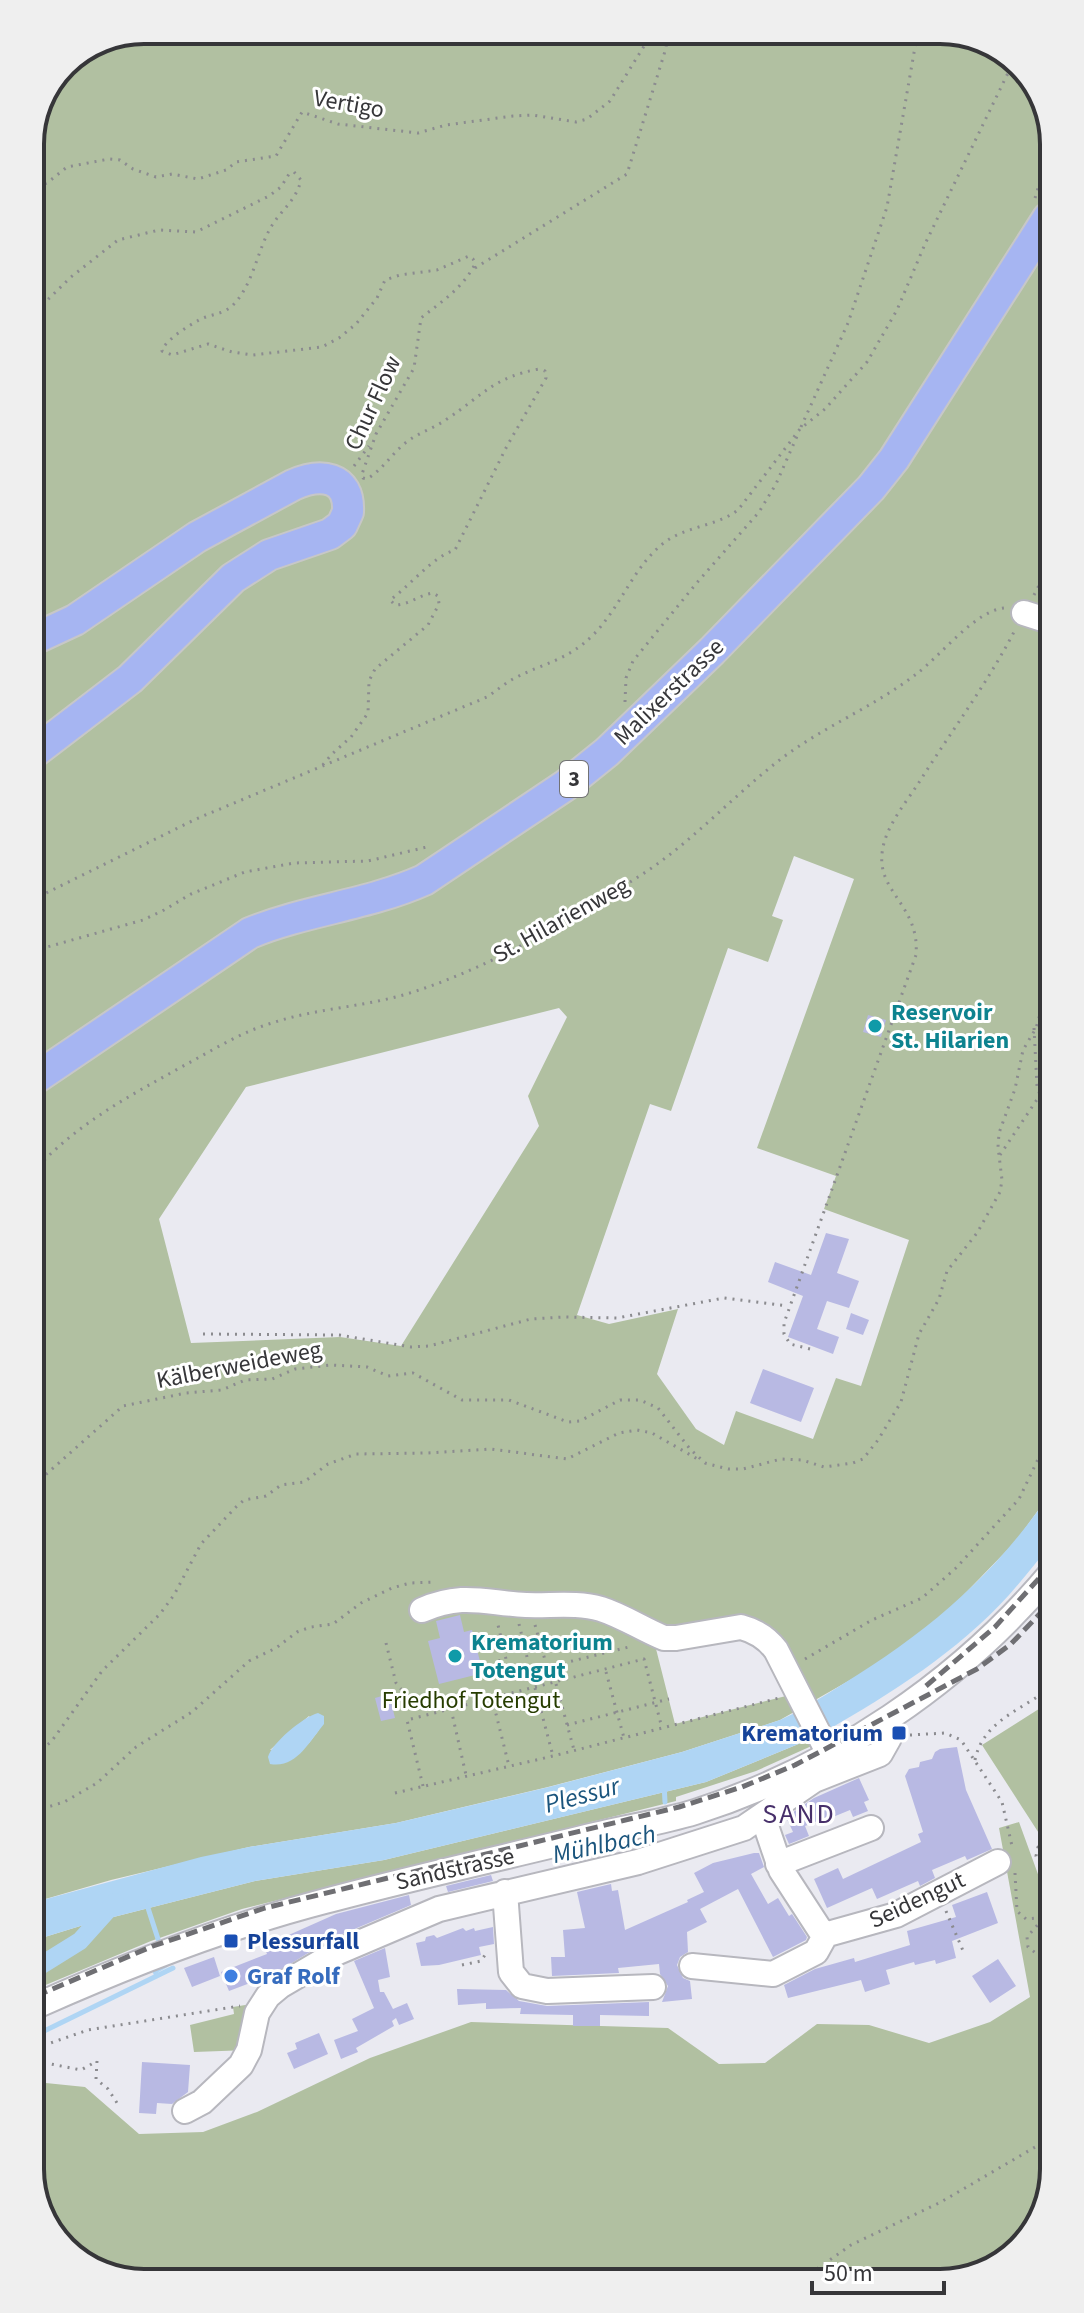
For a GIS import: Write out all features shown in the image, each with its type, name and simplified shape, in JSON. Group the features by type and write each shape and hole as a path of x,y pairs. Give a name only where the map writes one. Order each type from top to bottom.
{"main road":[{"name":"Malixerstrasse","path":"44,1073 250,933 285,920 395,892 431,876 566,785 626,735 755,608 883,474 1040,230"},
{"path":"44,634 75,620 197,537 293,485 327,478 340,485 348,498 348,512 337,530 281,550 247,567 217,592 130,679 44,745"}],"street":[{"path":"1024,613 1040,618"},
{"name":"Sandstrasse","path":"44,2003 154,1955 229,1928 412,1879 692,1813 787,1774 826,1747 886,1731 916,1700 1015,1614 1040,1586"},
{"path":"422,1610 458,1600 579,1605 607,1611 656,1635 676,1638 749,1629 772,1644 826,1747"},
{"path":"185,2111 202,2102 241,2065 249,2050 255,2020 263,2002 280,1986 352,1945 422,1914 647,1859 734,1832 763,1817 814,1780 880,1754 886,1731"},
{"path":"692,1966 773,1974 812,1955 822,1945 826,1934 791,1889 778,1864 763,1817"},
{"path":"778,1864 871,1828"},
{"name":"Seidengut","path":"826,1934 888,1918 998,1862"},
{"path":"505,1892 511,1972 522,1986 547,1991 653,1987"}],"path":[{"name":"Vertigo","path":"44,184 67,167 109,159 120,160 133,169 156,177 172,174 198,179 226,170 243,160 276,156 302,112 338,124 418,133 446,125 513,116 532,115 576,122 587,119 610,101 645,44"},
{"name":"Chur Flow","path":"321,767 351,737 368,713 369,681 375,669 428,625 439,604 438,596 433,593 405,605 395,605 390,600 410,586 441,554 455,550 507,446 546,378 545,371 531,370 501,379 447,419 403,445 377,472 364,479 362,474 371,443 414,368 421,318 449,297 472,270 627,174 666,44"},
{"path":"626,735 625,687 633,661 759,512 776,484 828,372 887,207 916,44"},
{"path":"44,894 196,819 477,701 510,681 564,658 594,634 652,555 667,541 727,518 738,510 800,429 825,409 867,362 897,310 925,244 1010,72"},
{"path":"44,303 71,277 118,240 159,230 196,232 269,196 294,172 301,180 299,188 292,203 273,224 238,299 223,312 200,319 165,343 162,351 166,355 208,344 253,355 322,347 356,324 377,298 385,280 437,270 469,256 475,264 472,270"},
{"path":"340,485 371,443"},
{"path":"810,1349 795,1347 784,1334 784,1323 916,955 914,926 882,868 883,846 912,793 989,679 1040,583"},
{"name":"St. Hilarienweg","path":"44,1161 89,1120 234,1039 279,1020 380,1002 422,989 497,957 568,920 669,856 777,762 913,677 986,613 1006,608 1024,613"},
{"path":"44,948 143,920 191,894 245,872 294,863 368,861 438,843"},
{"path":"44,1747 102,1671 160,1614 174,1595 201,1544 240,1503 266,1496 281,1485 304,1482 328,1464 347,1456 491,1449 567,1459 619,1433 637,1430 652,1433 705,1463 728,1469 743,1469 781,1459 802,1460 824,1467 863,1459 901,1402 919,1334 939,1299 947,1271 977,1233 1000,1192 999,1133 1015,1089 1023,1050 1040,1015"},
{"path":"1000,1155 1040,1095 1034,1028"},
{"path":"203,1334 339,1335 411,1347 429,1346 531,1319 617,1318 724,1298 790,1307"},
{"name":"Kälberweideweg","path":"44,1476 123,1406 186,1393 222,1390 245,1380 272,1379 295,1369 331,1365 367,1367 388,1376 413,1373 462,1400 509,1400 568,1422 580,1421 620,1400 640,1400 658,1408 705,1463"},
{"path":"787,1669 872,1620 930,1592 1019,1499 1040,1455"},
{"path":"44,1808 64,1802 97,1783 147,1739 192,1712 249,1661 276,1648 297,1632 333,1624 361,1603 392,1588 410,1583 438,1582"},
{"path":"533,1617 547,1667"},
{"path":"518,1620 527,1657"},
{"path":"498,1674 495,1662 506,1659 497,1625 508,1622"},
{"path":"540,1669 653,1641 656,1635"},
{"path":"386,1643 396,1683 401,1689"},
{"path":"423,1786 407,1720 644,1659 662,1728"},
{"path":"605,1671 624,1738"},
{"path":"556,1683 574,1750"},
{"path":"535,1688 553,1756"},
{"path":"395,1793 800,1695"},
{"path":"886,1731 901,1740 918,1733 949,1734 961,1740 975,1760 980,1743 993,1726 1040,1695"},
{"path":"492,1698 509,1766"},
{"path":"567,1725 669,1699"},
{"path":"451,1709 467,1776"},
{"path":"939,1892 964,1953"},
{"path":"462,1965 481,1961 491,1947"},
{"path":"44,2045 88,2030 263,2002"},
{"path":"44,2066 75,2070 97,2061 95,2076 119,2106"},
{"path":"817,2269 851,2245 941,2202 1040,2144"}],"green space":[{"name":"Friedhof Totengut","path":"144,44 947,44 966,47 990,57 1011,73 1030,100 1038,124 1040,144 1040,1508 1016,1541 947,1612 866,1671 780,1720 682,1752 548,1787 396,1823 249,1847 44,1899 44,137 52,105 73,73 88,61 124,46","holes":["794,856 854,879 757,1148 836,1176 824,1209 909,1240 861,1386 836,1378 813,1439 736,1411 724,1445 696,1429 657,1374 678,1309 609,1324 577,1315 650,1104 671,1111 728,948 768,962 783,920 772,916","559,1008 567,1017 528,1096 539,1126 401,1346 340,1337 191,1343 159,1219 246,1087","652,1633 765,1637 798,1693 675,1724","309,1716 319,1730 309,1743 270,1750"]},
{"path":"1040,1708 1040,1835 982,1745"},
{"path":"813,1738 816,1744 756,1771 676,1797 676,1801 242,1909 151,1941 44,1986 44,1937 90,1923 255,1881 384,1860 706,1782"},
{"path":"1019,1822 1040,1880 1040,2169 1037,2195 1023,2225 1001,2248 972,2264 940,2269 137,2269 105,2261 83,2248 61,2225 49,2201 44,2169 44,2083 85,2087 139,2134 203,2132 257,2112 370,2058 471,2022 668,2028 719,2064 765,2063 817,2024 869,2025 929,2043 990,2022 1030,1997 999,1828"},
{"path":"263,2002 249,2050 194,2052 190,2025 234,2014 233,2007"}],"water":[{"path":"1040,1508 1040,1558 989,1616 923,1670 826,1731 812,1703 883,1658 945,1611 1027,1526"},
{"name":"Plessur","path":"799,1711 813,1738 706,1782 384,1860 255,1881 44,1937 44,1900 201,1857 396,1823 549,1787 682,1752"},
{"path":"318,1713 324,1716 324,1724 301,1753 287,1762 270,1764 268,1757 282,1738"}],"building":[{"name":"Reservoir St. Hilarien","path":"868,1015 886,1020 881,1037 863,1032"},
{"path":"826,1233 849,1239 837,1273 859,1281 849,1308 827,1301 817,1329 839,1337 833,1354 788,1337 803,1296 768,1282 775,1262 811,1275"},
{"path":"851,1313 869,1320 863,1335 846,1329"},
{"path":"763,1369 814,1388 801,1422 750,1403"},
{"name":"Krematorium Totengut","path":"460,1615 464,1632 472,1630 483,1673 439,1684 428,1641 440,1638 436,1621"},
{"path":"389,1694 395,1718 381,1721 375,1698"},
{"path":"957,1747 966,1790 992,1849 932,1870 935,1878 920,1886 918,1881 877,1899 872,1888 827,1908 814,1879 838,1868 843,1879 921,1842 918,1834 923,1832 905,1776 909,1769 932,1759 940,1749"},
{"path":"859,1778 869,1800 864,1802 868,1811 853,1817 850,1810 805,1826 809,1836 789,1844 785,1835 793,1832 786,1817 814,1798"},
{"path":"759,1853 764,1867 751,1874 768,1904 778,1898 789,1916 792,1914 806,1940 773,1957 738,1889 700,1909 707,1922 687,1932 688,1952 680,1957 677,1965 683,1978 690,1981 692,1999 662,2002 668,1986 660,1974 659,1964 618,1968 619,1973 552,1976 551,1957 565,1957 563,1930 585,1928 577,1892 611,1884 612,1891 618,1890 625,1930 704,1892 694,1873 713,1863"},
{"path":"491,1875 493,1881 448,1892 446,1886"},
{"path":"987,1892 998,1923 952,1941 956,1958 936,1964 935,1960 915,1965 914,1962 886,1970 890,1984 865,1992 861,1980 788,1998 784,1985 815,1969 854,1958 855,1962 910,1945 907,1931 956,1917 952,1905"},
{"path":"409,1895 411,1905 331,1939 264,1980 229,1991 221,1972 267,1954 264,1946 336,1914"},
{"path":"493,1927 494,1944 479,1947 481,1955 421,1966 416,1943 425,1941 426,1937 434,1935 437,1938 463,1928 466,1931 474,1928 475,1931"},
{"path":"385,1948 390,1977 378,1980 380,1992 384,1992 393,2009 407,2003 414,2019 399,2025 396,2018 392,2021 394,2026 356,2048 358,2052 341,2059 334,2040 358,2031 352,2019 374,2008 354,1961"},
{"path":"214,1957 220,1976 192,1987 184,1968"},
{"path":"998,1959 1016,1986 990,2003 972,1976"},
{"path":"457,1989 506,1990 519,2001 547,2006 649,2002 649,2016 600,2015 600,2026 573,2026 573,2015 520,2014 521,2008 486,2009 486,2003 458,2005"},
{"path":"319,2033 328,2054 294,2069 287,2053 297,2049 295,2043"},
{"path":"142,2062 190,2065 188,2092 172,2104 157,2103 156,2114 139,2113"}],"waterway":[{"name":"Mühlbach","path":"664,1783 665,1802"},
{"path":"44,1963 80,1941 115,1902"},
{"name":"Mühlbach","path":"149,1902 158,1939"},
{"name":"Mühlbach","path":"157,1976 155,1971 166,1965"},
{"name":"Mühlbach","path":"44,2031 173,1968"}],"railway":[{"path":"926,1686 995,1627 1040,1577"},
{"path":"44,1993 153,1946 265,1908 679,1807 742,1787 795,1765 977,1669 1011,1644 1040,1614"}],"place":[{"name":"Reservoir St. Hilarien","path":"875,1026"},
{"name":"Krematorium Totengut","path":"455,1656"},
{"name":"Krematorium","path":"899,1733"},
{"name":"Plessurfall","path":"231,1941"},
{"name":"Graf Rolf","path":"231,1976"}],"district":[{"name":"SAND","path":"799,1814"}]}
